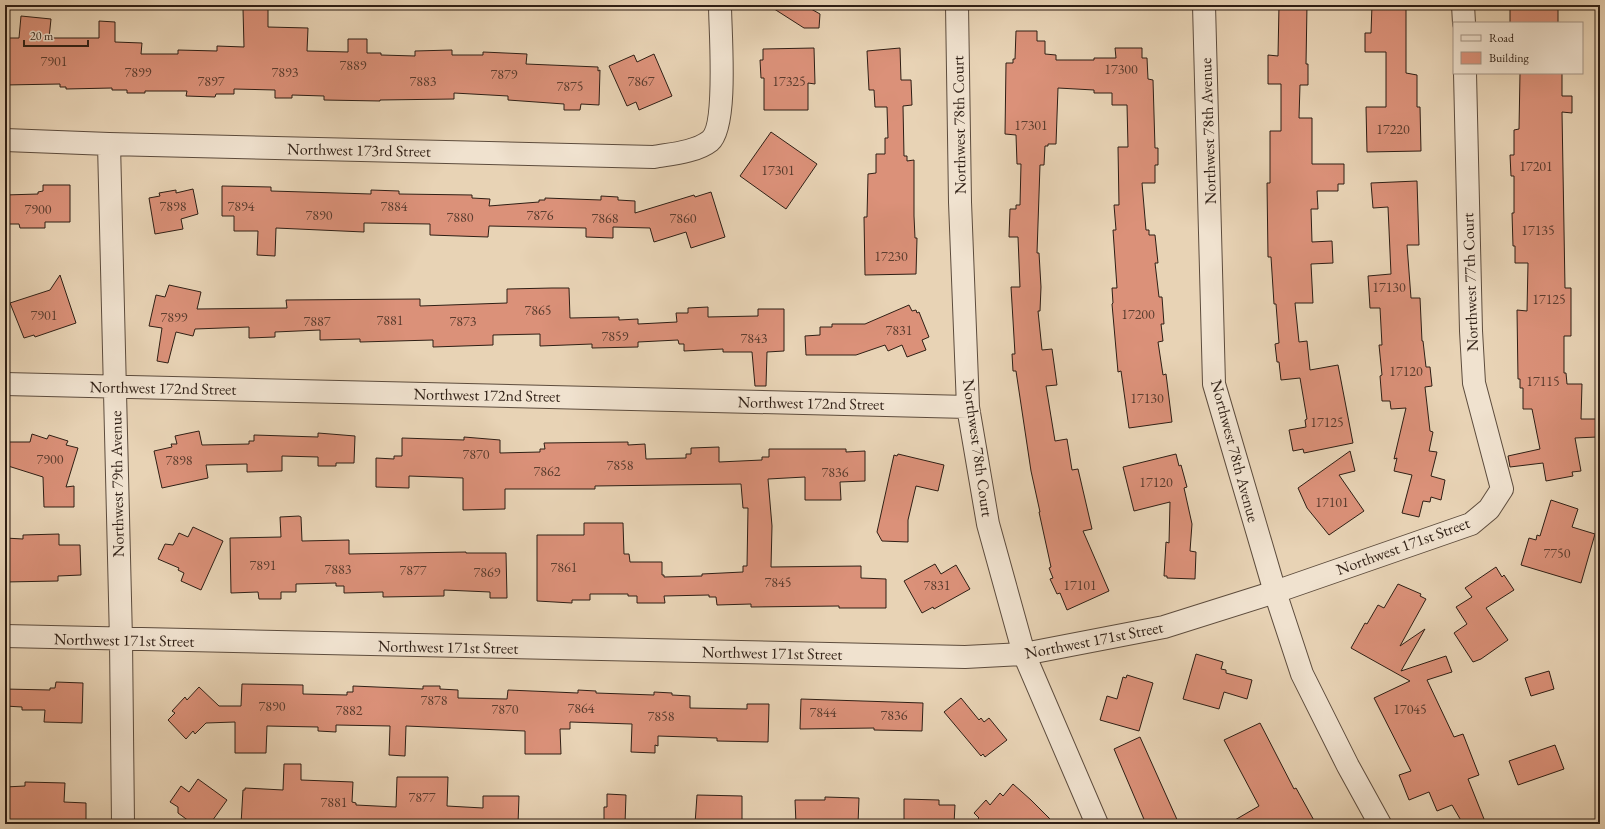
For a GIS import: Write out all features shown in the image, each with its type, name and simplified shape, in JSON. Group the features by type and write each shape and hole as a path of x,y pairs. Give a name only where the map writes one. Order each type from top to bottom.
{"street":[{"name":"Northwest 173rd Street","path":"5,140 110,144 654,157 685,152 710,141 718,128 721,106 720,5"},
{"name":"Northwest 78th Court","path":"957,5 960,202 968,407 988,524 1024,654 1097,824"},
{"name":"Northwest 78th Avenue","path":"1204,5 1214,384 1275,592 1302,674 1348,766 1380,824"},
{"path":"1463,5 1464,22"},
{"name":"Northwest 77th Court","path":"1465,74 1471,332 1474,383 1502,488"},
{"name":"Northwest 79th Avenue","path":"110,144 121,640 123,824"},
{"name":"Northwest 172nd Street","path":"5,384 968,407"},
{"name":"Northwest 171st Street","path":"5,636 121,640 957,657 1024,654 1164,627 1275,592 1471,524 1489,509 1502,488"}],"building":[{"path":"768,5 804,5 820,14 819,28 804,28"},
{"path":"1279,5 1307,5 1306,64 1308,64 1308,85 1300,85 1299,118 1312,118 1312,164 1344,164 1344,184 1338,184 1338,191 1317,191 1318,209 1311,209 1312,242 1332,241 1333,263 1311,264 1313,303 1295,303 1299,342 1307,341 1310,370 1338,365 1353,443 1304,453 1303,449 1293,451 1289,430 1306,427 1305,420 1307,419 1300,378 1281,380 1275,344 1279,343 1276,304 1274,304 1271,257 1268,257 1267,183 1270,183 1270,131 1281,131 1281,84 1268,84 1268,55 1278,56"},
{"path":"1372,5 1406,5 1406,73 1417,75 1417,107 1420,107 1421,151 1367,152 1366,107 1386,107 1386,52 1365,52 1365,33 1371,33"},
{"path":"1510,5 1558,5 1558,22 1510,22"},
{"path":"268,8 268,27 308,28 307,51 348,52 348,39 367,39 367,53 381,53 381,55 415,56 415,51 452,50 452,55 483,55 483,52 527,54 526,64 598,67 598,71 600,70 599,105 581,104 580,110 564,110 564,104 508,100 508,96 454,93 454,99 380,101 324,100 324,96 292,95 292,98 275,98 275,90 234,89 234,94 216,94 215,97 186,96 187,91 145,91 145,93 127,93 127,90 112,90 112,88 66,89 66,87 60,87 60,84 5,85 5,38 19,38 21,16 51,19 49,38 99,38 99,21 115,22 115,42 142,43 141,54 178,54 178,50 217,51 217,46 244,47 243,9"},
{"path":"1016,31 1037,31 1037,41 1045,41 1045,54 1056,55 1056,60 1094,60 1094,58 1116,58 1115,48 1142,48 1142,58 1147,58 1148,79 1153,80 1155,148 1158,148 1158,165 1155,165 1155,183 1142,183 1146,230 1149,230 1149,235 1155,235 1158,263 1155,263 1159,297 1162,297 1164,324 1161,324 1163,341 1158,342 1163,375 1166,374 1172,422 1129,428 1121,371 1118,372 1112,304 1112,288 1117,288 1113,230 1116,230 1114,205 1119,205 1118,147 1128,147 1127,105 1112,105 1112,93 1094,93 1094,90 1058,88 1056,144 1048,144 1048,146 1045,146 1044,165 1040,165 1037,253 1039,253 1041,287 1040,311 1038,311 1042,350 1052,349 1057,385 1046,386 1055,441 1067,439 1072,470 1078,469 1092,529 1083,531 1109,591 1067,610 1060,593 1057,594 1050,579 1053,578 1049,568 1051,567 1031,471 1016,371 1013,371 1012,354 1015,354 1011,287 1020,287 1018,237 1009,237 1010,209 1016,209 1016,205 1020,205 1021,164 1017,164 1016,135 1005,134 1006,63 1013,63 1013,59 1015,59"},
{"path":"814,48 815,84 808,83 808,110 764,110 764,78 761,78 760,60 763,60 763,49"},
{"path":"900,48 901,80 911,80 912,105 903,106 904,156 907,156 907,161 914,160 914,216 915,238 917,238 916,274 865,275 864,217 867,217 868,174 876,173 876,154 885,154 885,138 888,138 887,107 875,107 874,90 869,90 867,51"},
{"path":"654,54 672,96 639,110 636,102 627,106 609,66 634,55 637,62"},
{"path":"1520,74 1562,74 1562,96 1572,96 1572,113 1562,112 1565,288 1571,288 1571,336 1564,336 1564,373 1566,373 1567,384 1582,384 1581,419 1597,419 1597,437 1575,438 1581,471 1572,472 1573,476 1546,481 1543,463 1510,467 1508,456 1540,449 1532,409 1523,409 1523,388 1520,388 1520,379 1518,379 1517,310 1527,311 1528,263 1515,263 1515,246 1513,246 1512,213 1514,213 1514,176 1511,176 1510,155 1514,155 1514,130 1519,129"},
{"path":"771,132 817,164 786,209 740,176"},
{"path":"1417,181 1419,245 1407,245 1411,298 1420,298 1422,341 1426,367 1430,367 1432,386 1425,387 1430,431 1433,432 1429,451 1437,452 1431,476 1445,480 1441,500 1431,497 1430,502 1423,501 1419,517 1402,513 1412,475 1394,471 1397,458 1394,459 1406,408 1391,409 1390,401 1382,401 1380,376 1382,375 1379,345 1382,345 1380,308 1370,308 1368,276 1391,274 1388,207 1373,208 1371,183"},
{"path":"43,185 70,185 70,222 45,222 45,228 20,228 19,224 5,224 5,195 38,194 38,192 43,191"},
{"path":"222,186 271,187 271,191 371,194 371,190 399,191 399,194 472,195 472,198 490,199 489,206 539,202 539,200 545,200 545,198 601,200 601,196 618,197 618,200 635,201 635,213 694,195 695,197 711,192 725,237 691,248 686,232 654,242 650,228 613,227 613,238 586,237 586,228 489,226 488,237 430,235 430,224 364,223 364,232 276,228 275,256 257,255 258,231 234,231 234,216 222,216"},
{"path":"193,189 198,214 181,219 183,229 155,234 149,198 160,196 159,193 176,190 176,193"},
{"path":"60,275 76,323 35,337 34,335 24,338 10,303 50,290"},
{"path":"169,285 201,292 197,309 287,308 286,300 420,299 420,306 507,303 507,289 569,288 570,318 619,317 619,320 638,319 638,324 677,322 676,313 688,313 688,308 708,307 708,317 758,316 758,309 784,309 784,351 767,352 766,386 755,386 752,352 723,352 723,349 684,351 684,344 679,344 678,340 638,342 638,347 592,348 592,344 540,346 540,334 493,335 493,345 433,347 433,340 360,342 360,339 320,340 320,330 275,332 275,337 249,338 249,327 195,329 193,336 176,332 168,363 157,361 162,328 149,326 156,295 165,297"},
{"path":"909,305 912,311 916,310 917,313 919,312 929,337 922,340 926,350 907,357 902,345 888,351 885,345 856,355 806,355 805,336 820,335 820,327 832,327 832,324 865,324"},
{"path":"199,431 202,445 249,444 249,441 254,441 254,435 318,437 318,433 355,436 354,463 336,463 336,466 318,466 318,457 282,456 282,471 247,472 247,464 206,465 208,478 162,488 154,451 172,447 171,444 177,444 175,436"},
{"path":"32,434 47,439 49,435 68,441 66,445 78,448 66,487 74,486 74,507 44,507 43,477 5,465 5,442 30,442"},
{"path":"464,437 500,440 500,453 540,452 540,449 545,449 544,443 628,442 628,445 645,444 646,459 686,458 686,454 691,454 691,448 719,447 719,462 762,460 762,457 769,457 769,449 846,449 846,452 865,451 865,481 840,482 841,500 805,500 805,477 768,479 772,526 771,567 861,566 861,578 886,579 886,608 839,608 839,606 751,607 751,604 717,605 716,597 709,597 709,595 664,596 665,603 637,603 637,596 628,596 628,594 590,594 590,600 572,600 572,603 537,601 537,535 584,535 584,523 623,523 624,554 629,554 630,562 662,562 662,575 664,575 664,577 702,576 702,574 743,572 743,566 747,566 748,508 743,508 741,484 595,486 595,489 505,489 505,509 463,510 463,478 409,476 409,488 376,487 376,458 394,459 394,456 402,456 402,438 464,440"},
{"path":"1350,451 1355,471 1339,475 1364,511 1329,535 1307,508 1298,488"},
{"path":"898,454 944,465 938,491 916,486 908,520 908,542 882,541 877,532 894,455 897,456"},
{"path":"1176,454 1179,466 1181,465 1187,487 1184,488 1192,524 1190,551 1196,552 1195,579 1167,578 1167,576 1164,576 1166,542 1169,543 1170,502 1134,511 1123,467"},
{"path":"1551,500 1578,509 1572,527 1595,534 1581,583 1521,565 1529,538 1536,540 1537,535 1540,536"},
{"path":"280,517 301,517 302,541 349,540 349,554 466,552 506,553 507,598 490,598 490,592 444,590 444,596 383,597 383,592 344,593 344,586 336,586 336,583 296,584 296,592 281,592 281,599 259,599 258,592 231,593 230,538 281,537"},
{"path":"193,527 223,541 201,590 181,581 184,573 178,570 179,568 158,559 165,544 173,545 179,533 188,537"},
{"path":"59,534 59,545 80,545 81,575 58,576 58,581 5,582 5,538 23,539 23,535"},
{"path":"935,564 941,574 956,565 970,589 934,609 933,607 922,613 904,581"},
{"path":"1496,567 1502,577 1504,575 1514,590 1486,608 1508,640 1481,659 1473,662 1454,633 1467,624 1456,607 1472,597 1465,588"},
{"path":"1398,584 1421,594 1420,596 1426,599 1400,646 1425,629 1401,671 1446,656 1452,672 1427,680 1454,737 1463,734 1479,775 1468,779 1486,824 1463,824 1452,805 1437,811 1429,792 1409,800 1399,775 1411,771 1374,698 1410,681 1351,648 1365,623 1367,624 1378,605 1384,608"},
{"path":"1196,654 1223,662 1221,669 1226,670 1226,673 1252,680 1247,699 1224,692 1219,709 1183,699"},
{"path":"1549,671 1554,689 1531,696 1525,678"},
{"path":"1127,675 1153,683 1139,731 1100,720 1107,696 1117,699 1123,677 1126,678"},
{"path":"56,682 83,683 82,723 44,722 45,710 22,710 22,707 5,706 5,689 50,690 50,688 55,688"},
{"path":"242,684 303,685 303,694 347,695 347,692 353,692 353,686 423,689 423,686 440,686 440,689 458,690 458,698 507,699 508,690 578,693 578,690 596,691 596,693 654,695 654,692 672,693 672,695 690,696 690,708 747,709 747,704 769,704 768,742 717,741 717,738 658,736 658,746 655,745 655,753 631,752 632,724 570,722 570,729 560,729 561,754 525,754 525,731 406,726 405,756 389,755 390,726 336,725 336,732 318,731 318,727 267,726 266,753 235,753 235,722 206,723 195,734 193,731 186,739 168,720 175,713 172,711 185,697 187,700 199,687 219,706 241,706"},
{"path":"961,698 979,720 981,718 984,722 989,718 1007,740 985,757 983,754 981,756 944,712"},
{"path":"801,699 923,703 922,731 874,730 874,728 800,729"},
{"path":"1260,723 1294,789 1296,788 1316,824 1228,824 1259,806 1224,740"},
{"path":"1140,737 1179,824 1146,824 1114,749"},
{"path":"1555,745 1564,769 1518,785 1509,761"},
{"path":"284,764 301,764 301,780 353,782 352,802 356,803 356,805 396,807 397,777 448,777 447,806 483,808 483,796 519,796 518,824 325,824 275,821 274,824 241,824 243,790 245,790 245,788 283,790"},
{"path":"198,779 227,800 210,824 193,824 178,813 178,807 170,802 181,786 189,792"},
{"path":"25,782 65,783 64,802 86,803 86,824 64,824 58,823 58,821 5,820 5,787 25,786"},
{"path":"1013,784 1055,824 973,824 979,818 974,813 986,800 990,805 1000,793 1003,796"},
{"path":"607,794 626,795 625,824 604,824 604,807 607,807"},
{"path":"697,795 742,796 742,824 695,824"},
{"path":"825,797 859,798 858,824 796,824 795,800 825,800"},
{"path":"904,799 939,800 939,805 955,805 954,824 904,824"}]}
